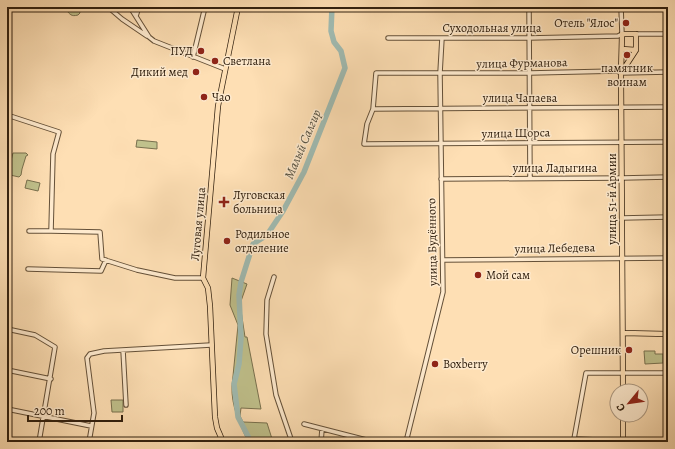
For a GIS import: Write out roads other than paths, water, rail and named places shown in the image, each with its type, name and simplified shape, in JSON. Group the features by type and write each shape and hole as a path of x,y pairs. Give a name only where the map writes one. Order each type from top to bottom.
{"main road":[{"name":"Луговая улица","path":"223,442 217,428 215,417 208,288 204,278 218,106 238,7"},
{"name":"Суходольная улица","path":"622,34 636,34"},
{"name":"улица 51-й Армии","path":"622,34 623,383"},
{"path":"621,73 636,50 636,34"},
{"path":"622,49 636,50"},
{"path":"623,333 668,334"},
{"path":"623,423 623,442"}],"street":[{"path":"108,7 122,19 154,41 225,69"},
{"path":"130,7 149,37"},
{"path":"136,16 139,7"},
{"path":"193,57 205,7"},
{"path":"529,7 530,178"},
{"name":"улица 51-й Армии","path":"621,7 622,34"},
{"name":"Суходольная улица","path":"388,38 529,38 618,36 622,34"},
{"name":"Суходольная улица","path":"636,34 668,34"},
{"name":"улица Будённого","path":"406,442 443,292 440,73 442,38"},
{"name":"улица Фурманова","path":"373,109 376,73 668,72"},
{"name":"улица Чапаева","path":"373,109 668,108"},
{"name":"улица Щорса","path":"373,109 367,124 364,144 668,142"},
{"path":"7,115 59,132 53,154 51,231"},
{"name":"улица Ладыгина","path":"442,179 668,177"},
{"path":"622,218 668,217"},
{"path":"29,231 100,232 102,238 101,257 106,260 137,270 175,278 204,278"},
{"name":"улица Лебедева","path":"443,260 622,257 668,258"},
{"path":"28,269 100,271 106,260"},
{"path":"274,277 267,300 266,334 276,395 292,442"},
{"path":"7,329 35,335 55,347 51,379 39,442"},
{"path":"89,442 94,413 87,358 88,356 100,351 211,345"},
{"path":"123,350 126,405"},
{"path":"7,370 51,379"},
{"path":"668,373 586,373 573,441 668,441"},
{"path":"7,409 91,426"},
{"path":"304,424 364,441 374,442"},
{"path":"321,442 322,429"}],"waterway":[{"name":"Малый Салгир","path":"251,442 238,417 234,384 239,364 241,338 239,295 241,282 253,244 267,235 283,211 304,172 345,68 341,51 334,42 331,31 332,7"}],"place":[{"name":"Отель \"Ялос\"","path":"626,23"},
{"name":"ПУД","path":"201,51"},
{"name":"памятник воинам","path":"627,55"},
{"name":"Светлана","path":"215,61"},
{"name":"Дикий мед","path":"196,72"},
{"name":"Чао","path":"204,97"},
{"name":"Луговская больница","path":"224,202"},
{"name":"Родильное отделение","path":"227,241"},
{"name":"Мой сам","path":"478,275"},
{"name":"Орешник","path":"629,350"},
{"name":"Boxberry","path":"435,364"}]}
